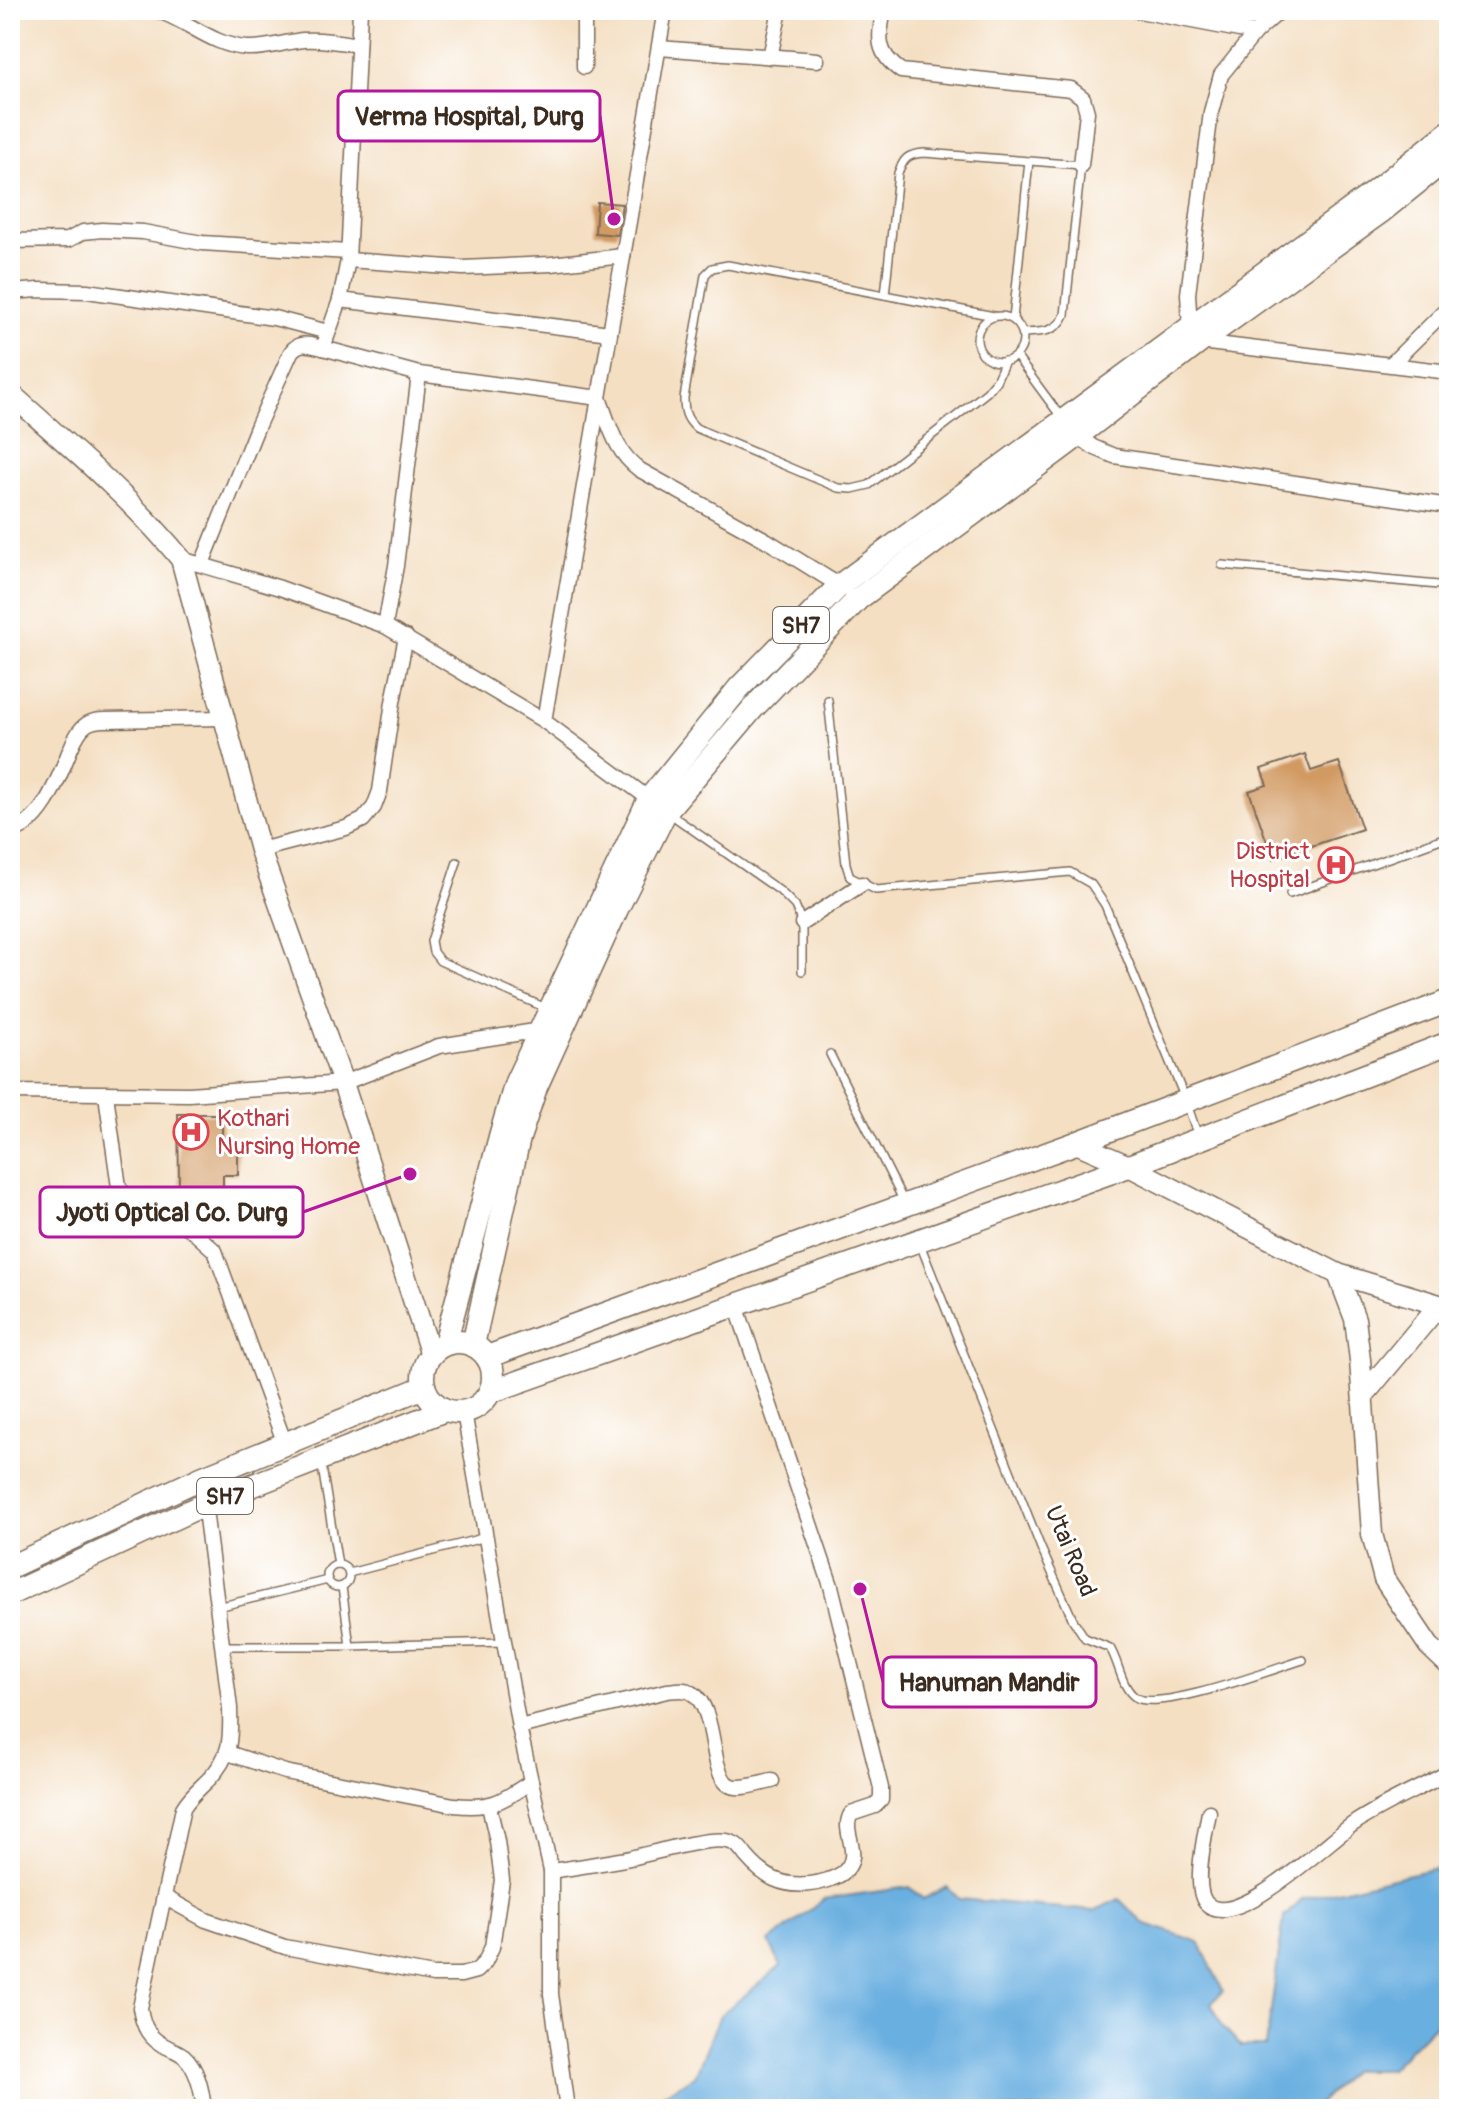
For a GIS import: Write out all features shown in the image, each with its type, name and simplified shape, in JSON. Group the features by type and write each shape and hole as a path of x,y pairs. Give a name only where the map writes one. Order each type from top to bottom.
{"main road":[{"name":"SH7","path":"10,1567 201,1478 424,1387 424,1370 438,1350 516,1082 553,1020 658,805 739,688 849,592 1195,335 1449,132"},
{"name":"SH7","path":"1195,335 1382,211 1449,157"},
{"path":"438,1350 459,1342 480,1351 906,1205 1449,1001"},
{"name":"SH7","path":"10,1594 205,1504 321,1459 454,1411 479,1405 490,1392 494,1374 480,1351 519,1138 553,1020"},
{"path":"490,1392 1129,1166 1449,1043"},
{"path":"424,1387 432,1400 454,1411"}],"street":[{"path":"156,10 220,42 246,48 304,40 358,45"},
{"path":"323,348 340,300 348,256 360,10"},
{"path":"584,10 584,67"},
{"path":"544,721 665,10"},
{"path":"770,57 780,10"},
{"path":"884,10 881,48 886,61 901,71 1071,89 1083,98 1087,112 1081,165"},
{"path":"1134,10 1255,33"},
{"path":"1281,10 1255,33 1221,75 1211,112 1188,294 1195,335 1449,372"},
{"path":"659,48 817,60"},
{"path":"10,241 68,240 83,232 102,230 143,232 202,243 463,268 538,265 623,256"},
{"path":"10,292 87,291 274,318 328,332"},
{"path":"340,300 610,333"},
{"path":"1391,364 1449,307"},
{"path":"202,564 258,425 291,352 301,343 419,374 599,398"},
{"path":"385,626 396,566 419,374"},
{"path":"10,393 103,476 159,532 181,559 260,850 438,1350"},
{"path":"599,398 617,444 627,460 849,592"},
{"path":"1071,429 1093,447 1114,456 1449,506"},
{"path":"181,559 280,588 385,626 544,721 658,805"},
{"path":"260,850 346,828 363,820 374,807 380,791 406,637"},
{"path":"10,831 20,830 36,817 78,734 88,723 223,718"},
{"path":"802,923 862,884"},
{"path":"10,1092 189,1094 343,1083 439,1046 553,1020"},
{"path":"106,1095 119,1187 128,1199 188,1227 215,1251 285,1444"},
{"path":"1076,1143 1129,1166 1338,1274 1444,1307 1363,1396"},
{"path":"1338,1274 1355,1319 1372,1534 1384,1579 1429,1646 1449,1665"},
{"path":"551,1871 703,1842 728,1841 739,1846 774,1881 793,1886 820,1883 843,1872 851,1862 853,1845 847,1823 851,1814 875,1806 881,1800 881,1788 831,1586 736,1305"},
{"path":"454,1411 486,1537 519,1727 551,1871 551,1994 567,2109"},
{"path":"201,1478 231,1736 228,1753 220,1767 190,1796 183,1808 140,2008 147,2031 157,2042 182,2053 190,2063 200,2082 204,2109"},
{"path":"519,1727 667,1691 683,1690 701,1700 725,1782 739,1787 772,1781"},
{"path":"228,1753 285,1772 454,1805 489,1806 503,1801 531,1782"},
{"path":"1209,1812 1201,1866 1203,1897 1213,1907 1232,1907 1287,1878 1359,1819 1449,1772"},
{"path":"164,1897 206,1920 285,1947 433,1975 461,1975 476,1971 485,1962 492,1947 502,1880 489,1806"}],"lane":[{"path":"885,295 898,173 910,154 1081,165 1065,315 1061,323 1049,332 1023,333"},
{"path":"1013,319 1029,161"},
{"path":"994,316 728,265 712,268 705,275 684,410 688,421 696,428 838,488 852,489 869,485 987,392 1005,361"},
{"path":"994,316 1013,319 1023,333 1023,346 1016,356 1005,361 985,357 976,339 978,329 985,320 994,316"},
{"path":"1016,356 1071,429"},
{"path":"1222,565 1449,586"},
{"path":"828,700 850,877 876,890 1070,872 1091,884 1105,905 1186,1101 1199,1140"},
{"path":"658,805 780,891 795,906 802,923 802,971"},
{"path":"1290,894 1449,836"},
{"path":"457,862 431,941 433,952 440,961 553,1020"},
{"path":"830,1054 906,1205"},
{"name":"Utai Road","path":"919,1242 1041,1548 1073,1620 1085,1638 1110,1648 1133,1695 1143,1701 1175,1700 1303,1660"},
{"path":"321,1459 338,1565"},
{"path":"349,1573 486,1537"},
{"path":"342,1587 336,1587 328,1580 329,1570 338,1565 349,1573 342,1587 350,1646"},
{"path":"218,1607 328,1580"},
{"path":"222,1646 504,1642"}],"water":[{"path":"1449,1865 1449,2021 1438,2021 1389,2070 1352,2070 1313,2109 613,2109 640,2107 695,2076 720,2015 781,1966 769,1942 824,1899 910,1887 923,1899 947,1887 959,1899 1094,1911 1119,1899 1143,1923 1199,1942 1223,1991 1211,2003 1223,2027 1241,2046 1266,2046 1284,1917 1303,1899"}],"building":[{"path":"597,202 622,204 617,235 595,233"},
{"path":"1305,754 1311,771 1339,762 1362,829 1273,859 1249,791 1267,785 1261,769"},
{"path":"178,1114 222,1114 222,1138 232,1138 232,1148 238,1148 238,1175 223,1175 223,1189 186,1190 186,1184 179,1184"}],"place":[{"name":"Verma Hospital, Durg","path":"614,219"},
{"name":"District Hospital","path":"1336,865"},
{"name":"Kothari Nursing Home","path":"191,1132"},
{"name":"Jyoti Optical Co. Durg","path":"410,1174"},
{"name":"Hanuman Mandir","path":"860,1589"}]}
